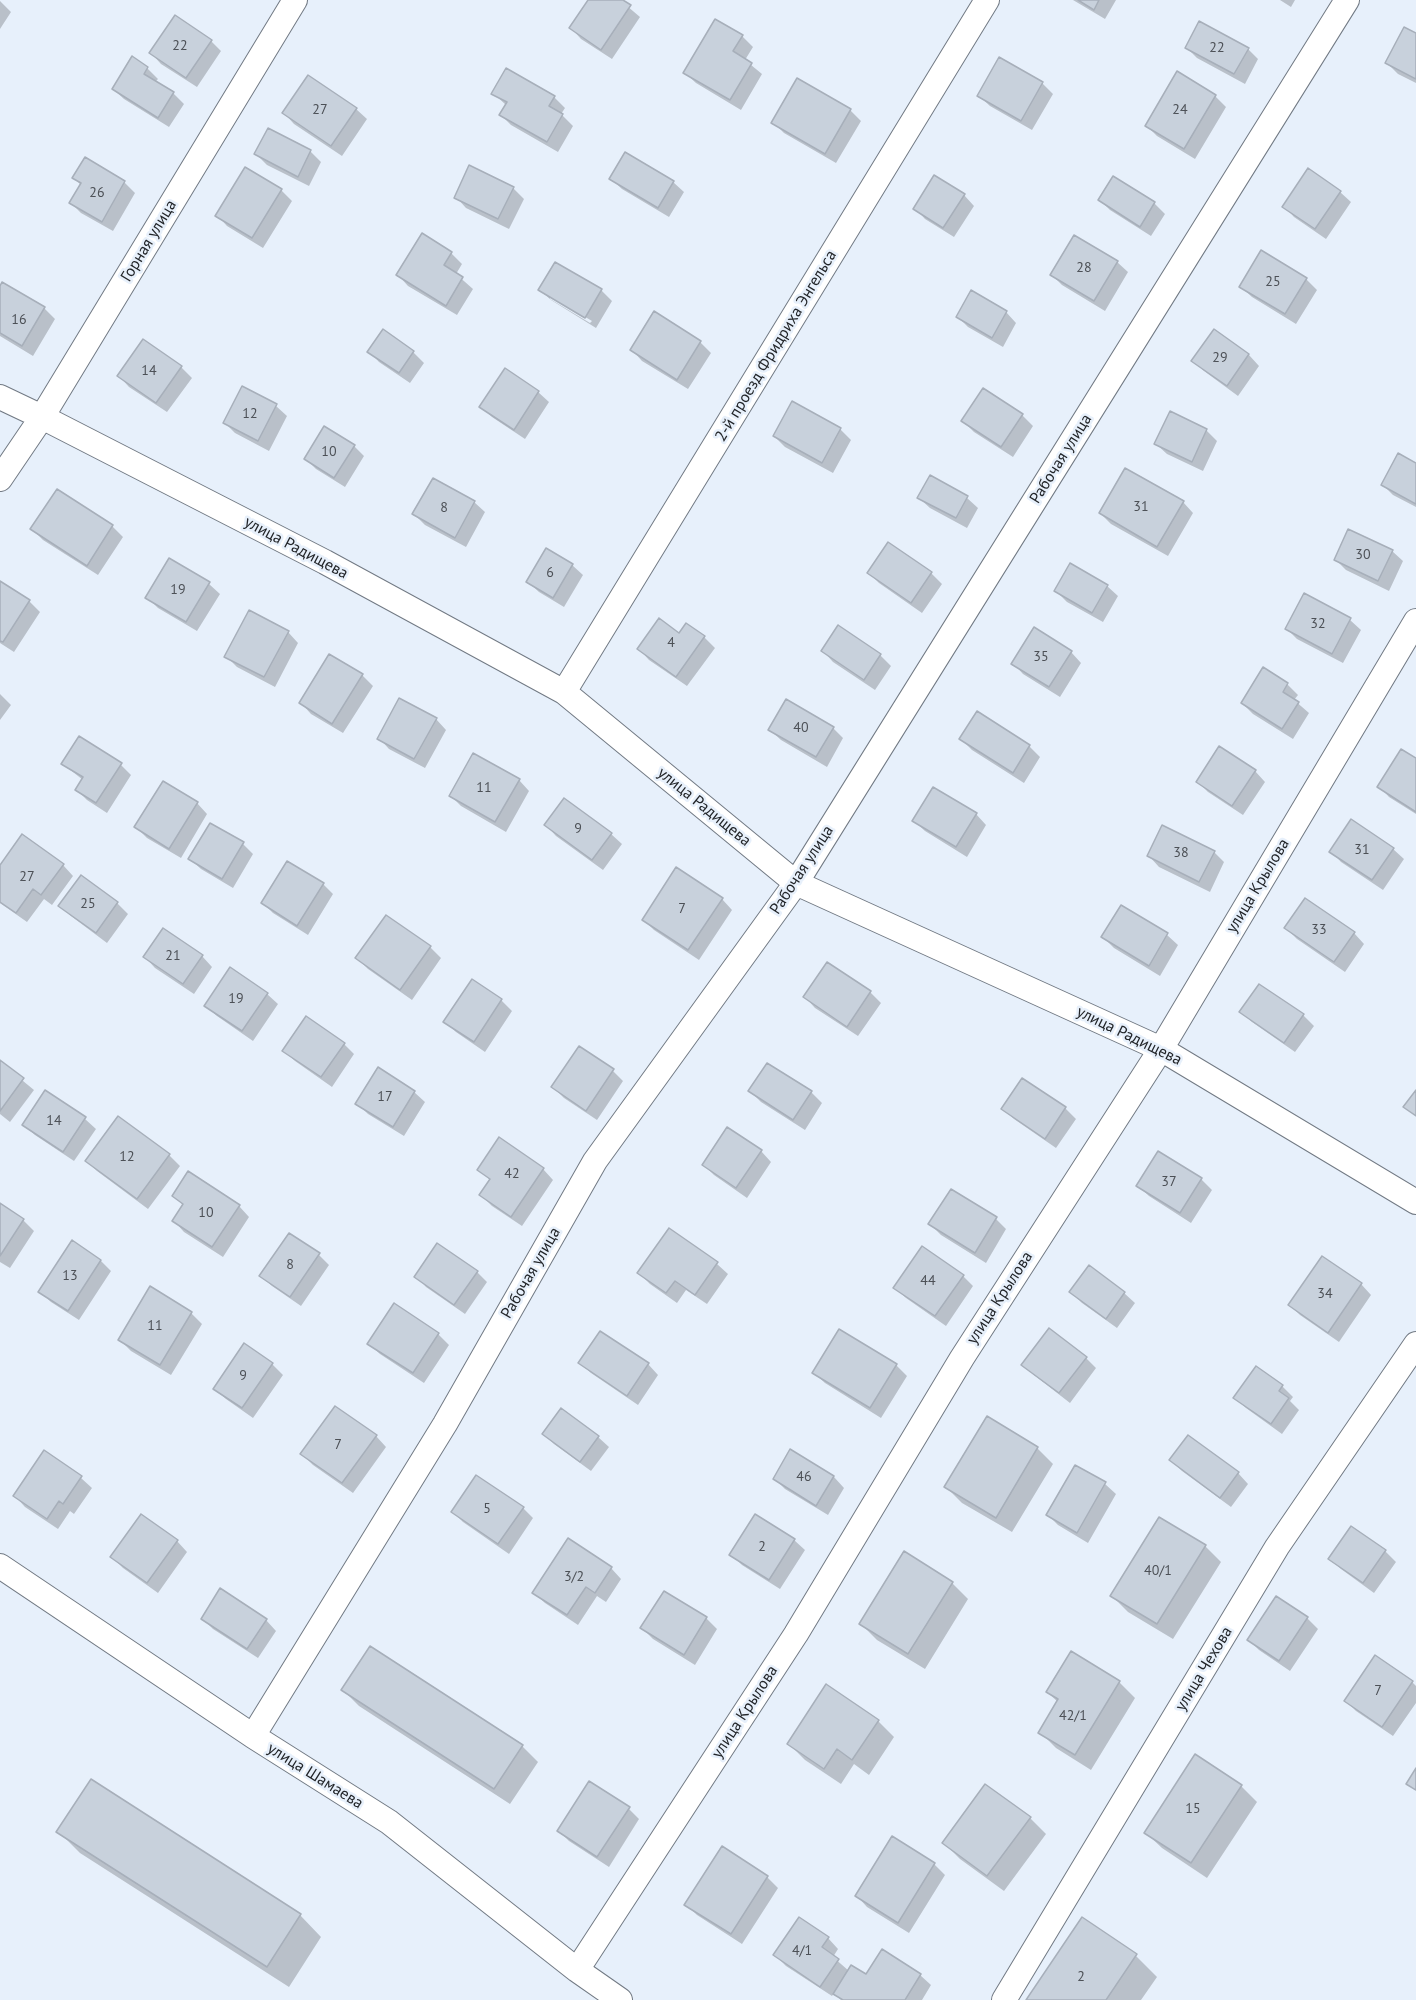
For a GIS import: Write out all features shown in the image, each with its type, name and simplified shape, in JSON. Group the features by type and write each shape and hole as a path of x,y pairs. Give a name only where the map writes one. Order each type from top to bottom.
{"street":[{"name":"Горная улица","path":"0,479 42,417 295,0"},
{"name":"2-й проезд Фридриха Энгельса","path":"564,692 987,0"},
{"name":"Рабочая улица","path":"253,1736 445,1424 595,1161 796,883 1347,0"},
{"name":"улица Радищева","path":"0,397 325,562 564,692 796,883 1161,1049 1416,1202"},
{"name":"улица Крылова","path":"576,1970 796,1634 962,1358 1161,1049 1416,621"},
{"name":"улица Чехова","path":"1004,2000 1277,1547 1416,1344"},
{"name":"улица Шамаева","path":"0,1566 253,1736 389,1822 576,1970 620,2000"}],"building":[{"path":"588,0 623,0 631,5 601,50 569,28"},
{"path":"1078,0 1099,0 1094,10"},
{"path":"175,15 212,40 186,78 149,53"},
{"path":"715,19 743,35 733,51 752,63 730,100 683,73"},
{"path":"1199,21 1249,48 1234,74 1185,48"},
{"path":"1404,27 1416,33 1416,79 1385,63"},
{"path":"132,56 148,67 144,74 174,92 158,118 112,89"},
{"path":"999,57 1043,82 1021,121 977,96"},
{"path":"506,68 555,96 549,106 563,114 547,142 499,115 507,102 491,94"},
{"path":"1177,71 1216,95 1184,149 1145,126"},
{"path":"308,75 357,108 331,146 282,113"},
{"path":"797,78 851,109 825,154 771,123"},
{"path":"268,128 311,150 298,177 254,154"},
{"path":"625,152 674,181 658,208 609,179"},
{"path":"85,157 125,181 102,222 69,203 81,183 72,178"},
{"path":"469,165 514,187 498,219 454,198"},
{"path":"245,167 282,189 252,238 215,216"},
{"path":"1308,168 1341,191 1315,229 1282,207"},
{"path":"934,175 965,194 943,228 913,209"},
{"path":"1113,176 1155,202 1140,227 1098,200"},
{"path":"422,233 452,252 444,265 463,277 446,306 396,275"},
{"path":"1074,235 1118,261 1094,301 1050,275"},
{"path":"1261,250 1307,278 1285,314 1239,287"},
{"path":"555,262 602,289 585,318 538,290"},
{"path":"2,282 45,307 22,346 0,333 0,286"},
{"path":"971,290 1007,311 992,338 956,317"},
{"path":"654,311 701,341 677,380 630,350"},
{"path":"383,329 414,351 399,373 367,352"},
{"path":"1214,329 1249,354 1227,386 1191,361"},
{"path":"143,339 182,366 156,403 117,376"},
{"path":"505,368 539,391 514,430 479,407"},
{"path":"242,386 277,404 258,441 223,423"},
{"path":"983,388 1023,414 1001,447 961,421"},
{"path":"792,401 841,428 822,463 773,436"},
{"path":"1170,411 1207,429 1192,462 1154,444"},
{"path":"324,426 355,445 334,478 304,459"},
{"path":"1398,453 1416,463 1416,504 1381,485"},
{"path":"1125,468 1184,501 1157,547 1099,513"},
{"path":"930,475 968,496 956,518 917,498"},
{"path":"433,478 475,501 455,538 412,514"},
{"path":"57,489 113,525 87,566 30,529"},
{"path":"1348,529 1393,550 1378,581 1334,560"},
{"path":"888,542 932,572 911,603 867,573"},
{"path":"546,548 573,564 553,598 526,582"},
{"path":"169,558 210,582 186,622 145,598"},
{"path":"1070,563 1108,585 1092,613 1054,591"},
{"path":"0,581 30,600 3,642 0,641"},
{"path":"1304,593 1351,618 1332,654 1285,629"},
{"path":"249,610 289,631 264,677 224,657"},
{"path":"659,618 679,633 686,623 705,636 676,677 637,649"},
{"path":"838,625 881,654 864,680 821,651"},
{"path":"1034,627 1072,651 1049,687 1011,664"},
{"path":"329,654 363,674 332,724 299,703"},
{"path":"1263,667 1288,683 1283,692 1299,702 1282,729 1241,703"},
{"path":"399,698 437,718 414,759 377,739"},
{"path":"786,699 834,727 816,757 768,730"},
{"path":"977,711 1030,745 1013,773 959,739"},
{"path":"79,736 122,763 96,803 75,790 83,777 61,764"},
{"path":"1219,746 1256,770 1232,806 1196,782"},
{"path":"1401,749 1416,758 1416,812 1377,787"},
{"path":"473,753 520,779 495,822 449,796"},
{"path":"163,781 198,802 169,849 134,827"},
{"path":"933,787 977,813 956,847 912,821"},
{"path":"564,798 612,833 592,860 544,825"},
{"path":"1351,819 1394,848 1372,880 1329,852"},
{"path":"210,823 244,842 222,879 188,859"},
{"path":"1162,825 1215,851 1199,882 1147,856"},
{"path":"22,834 64,864 41,895 33,889 16,913 0,902 0,865"},
{"path":"287,861 324,883 297,926 261,903"},
{"path":"676,867 723,898 688,950 642,920"},
{"path":"81,875 118,902 96,933 58,906"},
{"path":"1305,898 1355,932 1334,962 1284,928"},
{"path":"1121,905 1168,933 1149,966 1101,937"},
{"path":"386,915 431,946 400,990 355,958"},
{"path":"163,928 203,955 183,984 143,957"},
{"path":"827,962 871,991 847,1027 803,997"},
{"path":"230,967 268,993 242,1031 204,1006"},
{"path":"472,979 502,999 474,1042 443,1022"},
{"path":"1259,984 1304,1014 1284,1043 1239,1012"},
{"path":"306,1016 345,1043 321,1077 282,1051"},
{"path":"579,1046 614,1069 586,1111 551,1087"},
{"path":"0,1060 24,1078 0,1111"},
{"path":"767,1063 812,1091 793,1120 748,1091"},
{"path":"378,1067 415,1091 393,1127 355,1104"},
{"path":"1022,1078 1066,1107 1045,1139 1001,1109"},
{"path":"45,1090 86,1117 63,1152 22,1125"},
{"path":"1416,1090 1416,1116 1403,1107"},
{"path":"118,1116 170,1154 137,1199 85,1161"},
{"path":"727,1127 762,1150 736,1188 702,1165"},
{"path":"499,1137 544,1168 511,1217 479,1195 490,1179 477,1170"},
{"path":"1158,1151 1202,1178 1180,1213 1136,1186"},
{"path":"188,1171 240,1205 212,1247 172,1221 183,1204 172,1196"},
{"path":"951,1189 997,1217 975,1253 928,1224"},
{"path":"0,1203 24,1219 0,1256"},
{"path":"669,1228 718,1262 695,1295 675,1281 666,1293 637,1273"},
{"path":"289,1233 320,1253 290,1297 259,1276"},
{"path":"72,1240 101,1260 68,1311 38,1292"},
{"path":"437,1243 478,1271 454,1305 414,1277"},
{"path":"922,1246 964,1275 935,1316 893,1288"},
{"path":"1322,1256 1362,1283 1328,1333 1288,1305"},
{"path":"1089,1265 1125,1292 1106,1319 1069,1292"},
{"path":"150,1286 192,1312 160,1365 118,1340"},
{"path":"394,1303 439,1333 413,1373 367,1344"},
{"path":"1049,1328 1087,1357 1059,1393 1021,1365"},
{"path":"839,1329 897,1364 870,1408 812,1373"},
{"path":"600,1331 649,1363 627,1396 578,1363"},
{"path":"244,1343 273,1363 242,1408 213,1389"},
{"path":"1256,1366 1283,1385 1279,1391 1289,1398 1271,1424 1233,1398"},
{"path":"335,1406 377,1435 342,1483 300,1454"},
{"path":"561,1408 599,1436 580,1462 542,1434"},
{"path":"987,1416 1038,1447 996,1518 944,1487"},
{"path":"1188,1435 1239,1472 1220,1498 1169,1460"},
{"path":"790,1449 834,1476 816,1506 773,1479"},
{"path":"44,1450 82,1476 63,1504 59,1501 47,1519 13,1496"},
{"path":"1075,1465 1106,1482 1077,1533 1046,1515"},
{"path":"476,1475 524,1507 498,1544 451,1512"},
{"path":"141,1514 178,1540 147,1583 110,1557"},
{"path":"755,1514 795,1539 769,1580 729,1555"},
{"path":"1159,1517 1206,1545 1157,1624 1110,1596"},
{"path":"1351,1526 1386,1550 1363,1583 1328,1559"},
{"path":"568,1538 612,1567 595,1593 586,1587 567,1615 532,1593"},
{"path":"904,1551 953,1582 908,1654 859,1624"},
{"path":"220,1588 267,1619 247,1649 201,1619"},
{"path":"664,1591 707,1617 684,1655 640,1628"},
{"path":"1276,1596 1308,1617 1279,1661 1247,1640"},
{"path":"370,1646 523,1745 494,1789 341,1690"},
{"path":"1071,1651 1120,1681 1075,1755 1038,1733 1058,1699 1046,1692"},
{"path":"1375,1655 1413,1681 1382,1727 1344,1701"},
{"path":"826,1684 879,1720 852,1760 837,1749 824,1769 787,1744"},
{"path":"1195,1754 1242,1785 1191,1863 1144,1833"},
{"path":"1416,1768 1416,1790 1406,1784"},
{"path":"91,1779 301,1914 267,1967 56,1832"},
{"path":"589,1781 630,1807 597,1857 557,1831"},
{"path":"985,1784 1031,1817 987,1876 942,1843"},
{"path":"892,1836 935,1863 898,1923 855,1896"},
{"path":"722,1846 768,1876 731,1934 684,1905"},
{"path":"799,1917 829,1937 822,1947 839,1959 820,1987 773,1955"},
{"path":"1082,1917 1137,1954 1106,2000 1026,2000"},
{"path":"882,1949 921,1974 905,2000 843,2000 833,1994 851,1965 866,1974"}]}
